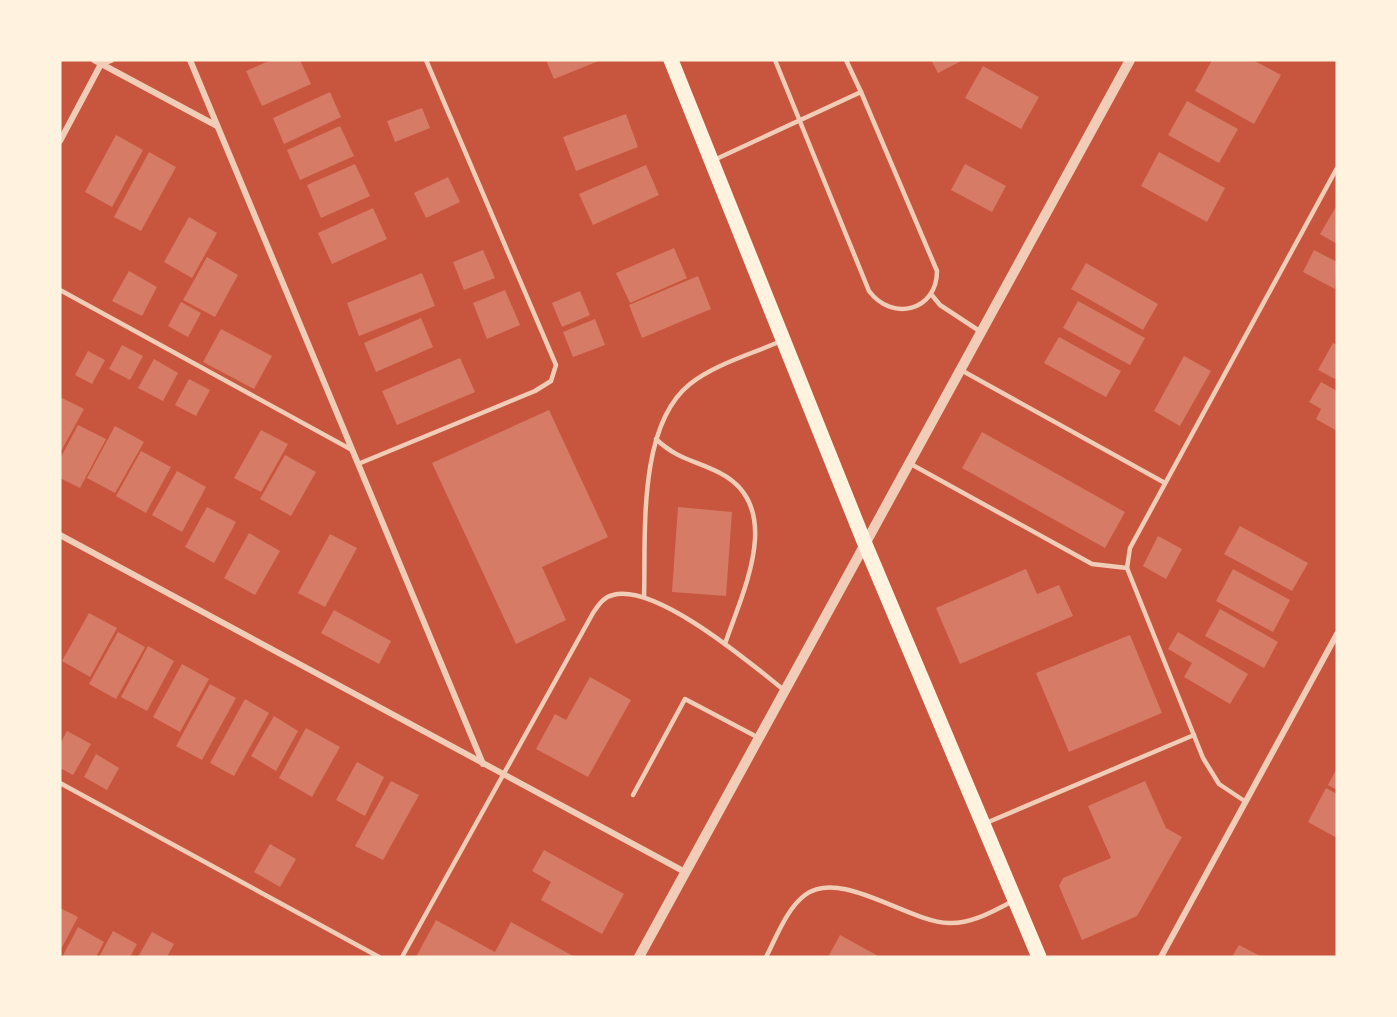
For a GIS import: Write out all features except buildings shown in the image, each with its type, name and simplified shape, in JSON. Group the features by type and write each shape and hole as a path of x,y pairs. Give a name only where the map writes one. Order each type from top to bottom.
{"main road":[{"path":"671,60 865,544 1039,957"}],"street":[{"path":"94,60 217,127"},
{"path":"60,141 102,64 111,60"},
{"path":"190,60 483,764"},
{"path":"639,957 1130,60"},
{"path":"60,535 685,872"},
{"path":"1161,957 1337,634"}],"lane":[{"path":"358,464 535,391 551,381 556,365 426,60"},
{"path":"775,60 869,291 877,301 888,308 904,310 917,306 930,294 937,282 937,272 846,60"},
{"path":"712,161 861,92"},
{"path":"1246,802 1219,784 1203,758 1127,568 1130,548 1337,168"},
{"path":"60,290 352,450"},
{"path":"930,294 947,310 981,332"},
{"path":"644,597 646,504 656,439 666,414 676,398 690,384 717,369 784,340"},
{"path":"961,370 1166,483"},
{"path":"656,439 680,458 720,473 738,486 751,504 756,520 755,540 748,576 725,644"},
{"path":"909,463 1092,564 1127,568"},
{"path":"402,957 502,774 603,599 626,593 644,597 704,628 785,690"},
{"path":"633,795 685,699 759,738"},
{"path":"983,824 1194,735"},
{"path":"60,783 379,957"},
{"path":"766,957 789,914 805,894 825,888 848,889 927,921 951,923 976,919 1016,900"}]}
